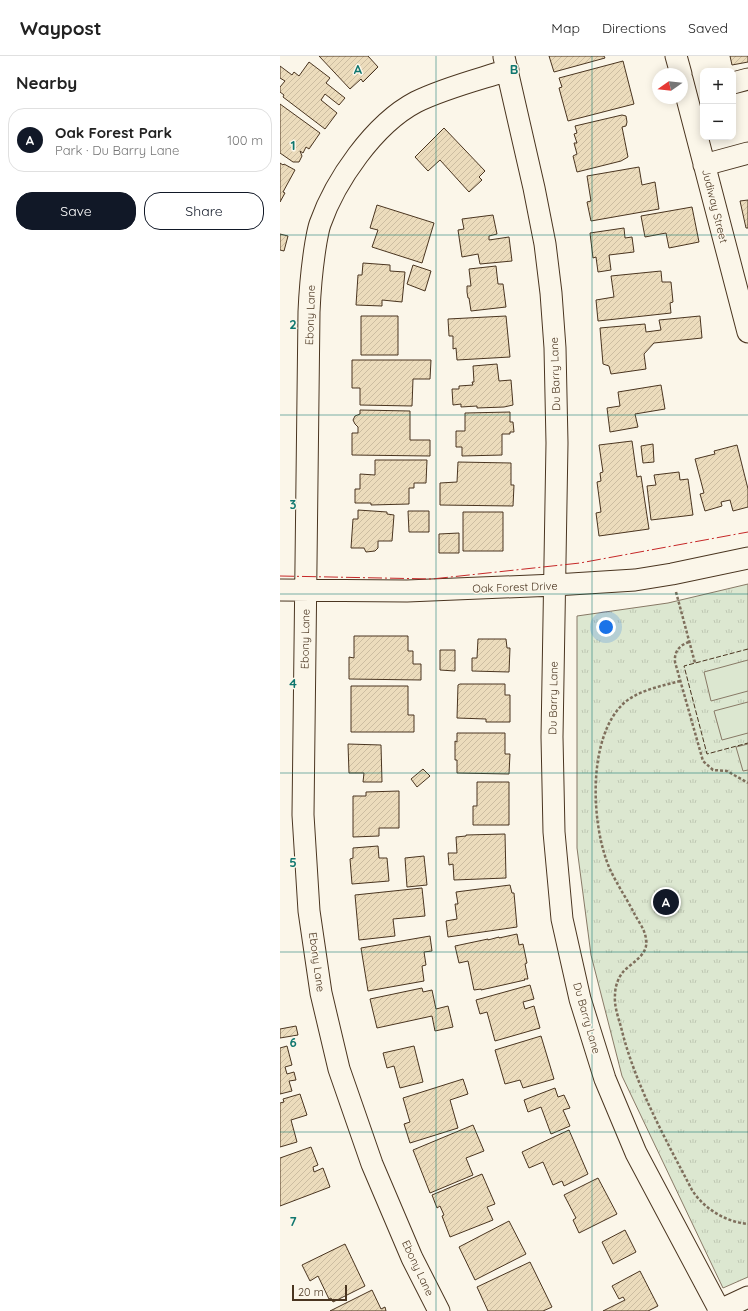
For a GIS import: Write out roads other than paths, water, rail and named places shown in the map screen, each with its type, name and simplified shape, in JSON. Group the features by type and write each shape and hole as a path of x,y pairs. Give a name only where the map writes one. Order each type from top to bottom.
{"street":[{"path":"676,56 679,68"},
{"name":"Du Barry Lane","path":"506,63 545,244 551,293 555,348 557,443 552,737 554,832 562,919 580,999 605,1079 636,1153 719,1311"},
{"name":"Ebony Lane","path":"439,1311 412,1258 372,1164 339,1070 321,993 309,911 303,815 309,312 312,265 319,225 334,191 360,151 388,122 415,103 506,63"},
{"path":"736,82 748,79"},
{"name":"Judiway Street","path":"690,88 704,164 745,310 748,332"},
{"path":"704,164 748,153"},
{"name":"Oak Forest Drive","path":"280,590 407,591 635,580 748,558"},
{"path":"719,1311 748,1297"}],"place":[{"name":"Oak Forest Park","path":"666,902"}]}
